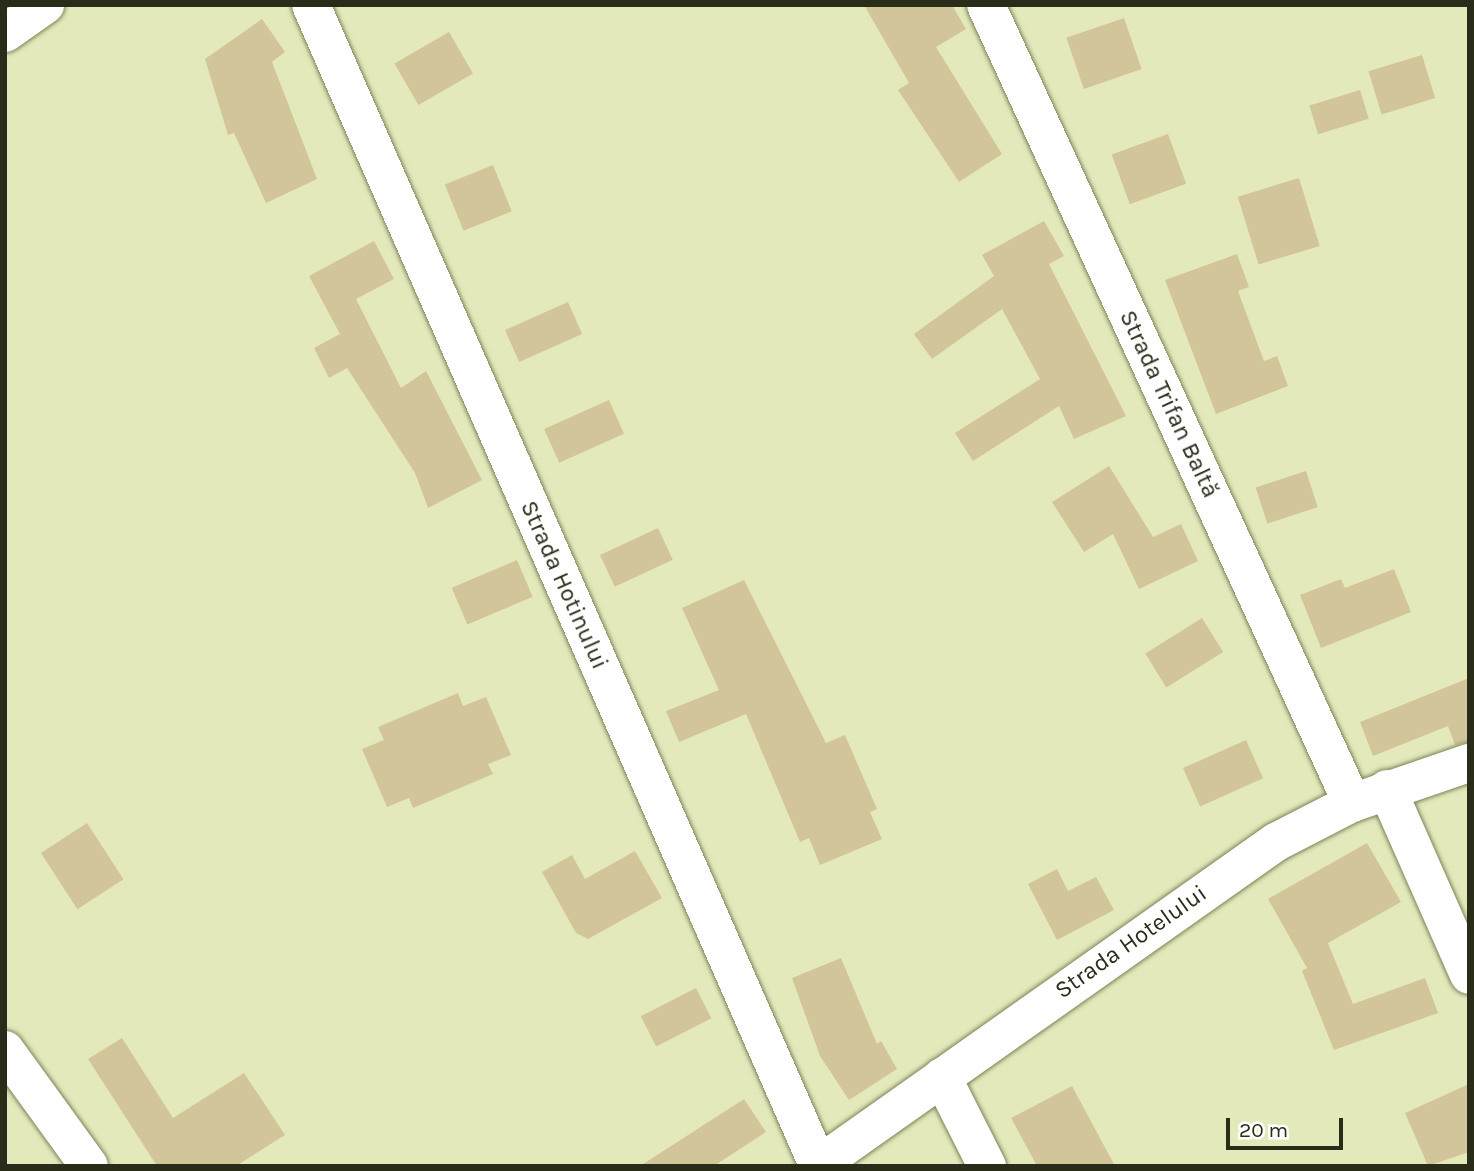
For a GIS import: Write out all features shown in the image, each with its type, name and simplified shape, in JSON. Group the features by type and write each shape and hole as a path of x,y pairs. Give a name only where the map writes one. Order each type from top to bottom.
{"street":[{"path":"5,33 45,5"},
{"name":"Strada Hotinului","path":"311,5 818,1165"},
{"name":"Strada Trifan Baltă","path":"986,5 1369,796 1469,975"},
{"name":"Strada Hotelului","path":"818,1165 1219,880 1369,796 1469,763"},
{"path":"5,1050 89,1166"},
{"path":"942,1077 987,1166"}],"building":[{"path":"864,5 952,5 966,29 936,47 1002,154 959,182 898,90 909,83"},
{"path":"1124,18 1142,69 1084,89 1066,38"},
{"path":"262,19 285,52 272,62 317,179 266,203 234,133 228,135 205,59"},
{"path":"449,32 473,74 418,105 394,64"},
{"path":"1422,55 1435,98 1382,114 1368,71"},
{"path":"1360,90 1369,119 1318,134 1309,105"},
{"path":"1168,134 1186,184 1130,204 1112,155"},
{"path":"493,165 512,211 464,231 445,184"},
{"path":"1299,178 1320,246 1259,265 1238,197"},
{"path":"1044,221 1064,256 1049,264 1126,416 1074,439 1059,406 973,461 955,433 1040,379 1002,309 932,359 914,334 994,276 982,255"},
{"path":"374,241 394,279 356,299 401,388 426,371 482,480 428,508 415,473 347,368 329,378 314,348 340,334 309,276"},
{"path":"1237,254 1249,287 1238,291 1264,361 1277,356 1288,386 1216,414 1165,280"},
{"path":"568,302 582,334 519,362 505,330"},
{"path":"609,400 624,434 559,463 544,429"},
{"path":"1109,466 1153,537 1181,524 1198,561 1139,589 1113,534 1084,552 1052,502"},
{"path":"1306,471 1318,507 1267,524 1256,487"},
{"path":"658,528 673,560 615,587 600,555"},
{"path":"517,560 533,597 467,625 452,588"},
{"path":"1394,569 1411,612 1321,648 1300,595 1341,579 1345,588"},
{"path":"744,580 826,743 845,735 877,809 870,812 882,839 820,865 809,838 800,842 746,714 679,742 666,711 719,690 682,608"},
{"path":"1202,618 1223,652 1166,687 1145,654"},
{"path":"1469,678 1469,742 1455,745 1448,726 1373,756 1360,722"},
{"path":"458,693 463,706 486,697 511,755 488,764 493,774 413,808 409,798 387,807 362,749 384,740 378,727"},
{"path":"1246,740 1263,778 1200,806 1183,768"},
{"path":"87,823 123,879 77,909 41,853"},
{"path":"1367,843 1401,902 1328,943 1353,1004 1425,978 1438,1013 1334,1050 1302,971 1307,968 1268,899"},
{"path":"635,851 662,898 588,939 576,933 542,872 572,855 585,879"},
{"path":"1057,869 1068,891 1096,877 1114,910 1057,940 1028,884"},
{"path":"841,958 877,1044 881,1041 897,1069 849,1100 820,1056 792,978"},
{"path":"696,988 711,1018 656,1046 641,1016"},
{"path":"122,1038 173,1118 244,1073 285,1135 236,1166 157,1166 88,1059"},
{"path":"1469,1084 1469,1152 1428,1166 1405,1113"},
{"path":"1072,1086 1115,1166 1037,1166 1011,1118"},
{"path":"744,1099 766,1132 714,1166 640,1166"}]}
